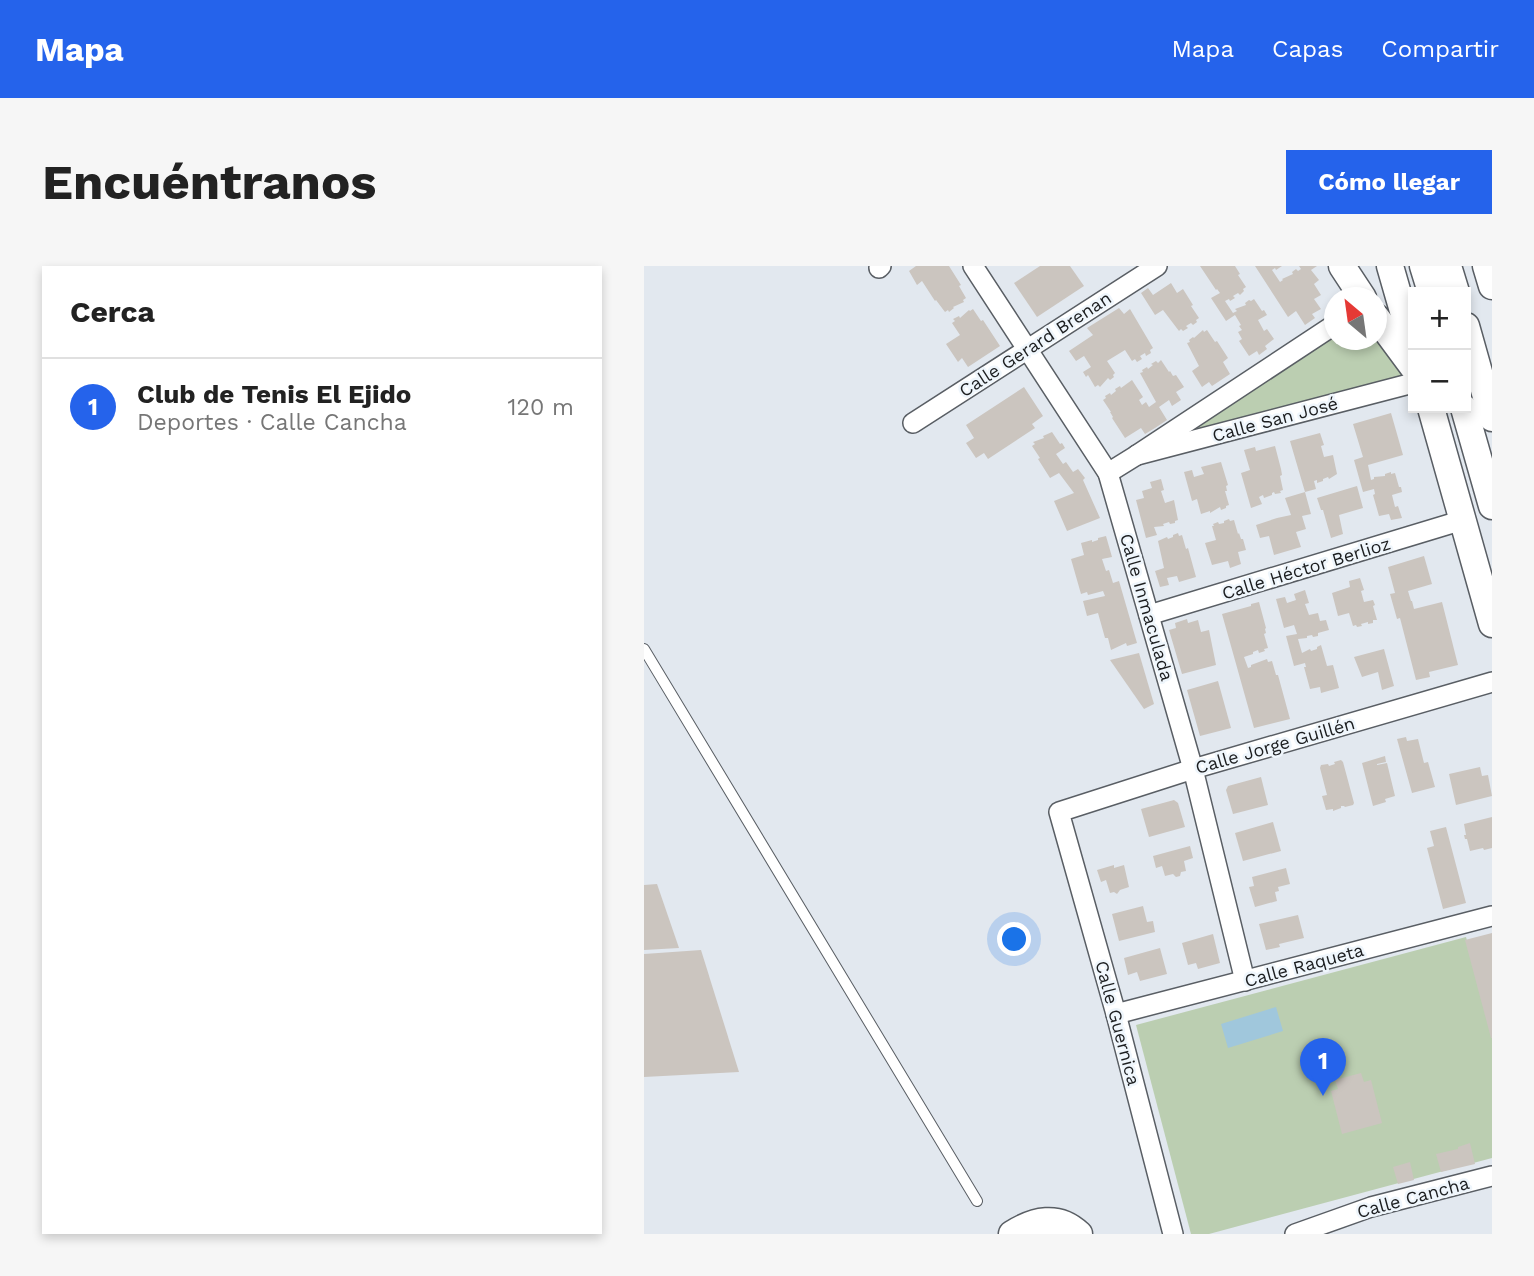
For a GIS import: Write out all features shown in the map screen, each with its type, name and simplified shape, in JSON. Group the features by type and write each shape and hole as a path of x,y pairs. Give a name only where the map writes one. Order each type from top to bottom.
{"street":[{"name":"Calle Inmaculada","path":"973,266 1108,473 1193,769 1245,981"},
{"name":"Calle Gerard Brenan","path":"913,423 1157,266"},
{"path":"1342,266 1356,287"},
{"path":"1391,266 1408,328"},
{"path":"1423,266 1429,287"},
{"path":"1448,266 1454,287"},
{"path":"1486,266 1492,286"},
{"path":"1387,331 1408,360"},
{"name":"Calle San José","path":"1108,473 1324,332"},
{"path":"1471,344 1492,418"},
{"name":"Calle San José","path":"1137,456 1408,384"},
{"path":"1432,413 1492,624"},
{"path":"1465,413 1492,506"},
{"name":"Calle Héctor Berlioz","path":"1149,615 1463,520"},
{"name":"Calle Jorge Guillén","path":"1059,812 1193,769 1492,682"},
{"name":"Calle Guernica","path":"1059,812 1116,1014 1173,1234"},
{"name":"Calle Raqueta","path":"1116,1014 1492,916"},
{"name":"Calle Cancha","path":"1295,1234 1371,1207 1492,1176"},
{"path":"1012,1234 1026,1225 1042,1221 1059,1222 1079,1234"}],"lane":[{"path":"644,649 977,1201"}],"green space":[{"path":"1324,332 1324,350 1385,350 1408,377 1408,384 1137,455"},
{"path":"1466,937 1492,1034 1492,1158 1209,1234 1191,1234 1136,1025"}],"water":[{"path":"1276,1007 1283,1031 1228,1048 1221,1024"}],"building":[{"path":"916,266 949,266 961,285 959,286 966,298 964,302 945,312 922,281 917,285 909,271"},
{"path":"1040,266 1070,266 1084,286 1037,317 1014,283"},
{"path":"1200,266 1235,266 1246,287 1240,295 1238,293 1233,296 1235,298 1225,301 1233,313 1237,311 1235,309 1254,299 1262,311 1264,310 1267,315 1258,320 1264,331 1267,329 1274,339 1259,355 1257,351 1249,356 1239,341 1242,339 1238,332 1242,330 1239,326 1241,325 1235,315 1226,321 1211,298 1220,293"},
{"path":"1255,266 1282,266 1272,270 1280,282 1296,269 1301,269 1299,266 1317,266 1311,270 1319,280 1314,284 1321,295 1314,299 1321,309 1312,314 1315,318 1305,325 1296,311 1288,317"},
{"path":"1171,283 1177,293 1183,289 1199,318 1183,331 1179,331 1163,310 1155,315 1141,293 1148,288 1153,295"},
{"path":"1119,308 1124,314 1130,309 1153,348 1151,353 1140,356 1142,359 1137,362 1135,359 1132,361 1125,350 1107,361 1115,373 1114,377 1110,380 1108,378 1100,387 1095,387 1083,372 1091,367 1084,356 1076,361 1069,351 1093,335 1087,328"},
{"path":"973,309 1000,346 968,367 962,358 958,362 946,344 960,335 952,323 955,321 953,319 959,316 960,318"},
{"path":"1203,330 1207,330 1215,342 1217,341 1228,358 1223,362 1230,374 1212,386 1209,382 1202,387 1192,371 1199,366 1187,343"},
{"path":"1161,360 1184,387 1176,392 1181,400 1172,406 1169,400 1159,407 1167,420 1145,434 1141,428 1125,438 1103,400 1105,396 1116,391 1115,389 1132,380 1143,397 1139,400 1142,405 1146,402 1149,407 1156,402 1140,373"},
{"path":"1024,387 1043,416 1032,424 1035,428 988,459 984,453 976,458 966,443 974,438 966,425"},
{"path":"1391,413 1403,455 1368,465 1371,480 1391,472 1395,473 1401,487 1402,492 1392,495 1402,518 1391,520 1389,514 1379,516 1374,489 1363,492 1354,460 1363,457 1353,424"},
{"path":"1052,432 1065,448 1056,454 1063,464 1066,462 1073,472 1078,469 1085,478 1083,480 1100,518 1067,531 1054,501 1074,493 1059,473 1050,478 1032,446 1035,444 1033,442"},
{"path":"1320,433 1324,457 1333,455 1337,474 1317,483 1317,480 1314,481 1316,489 1305,492 1290,441"},
{"path":"1275,446 1283,490 1264,498 1263,495 1259,497 1262,504 1251,508 1241,473 1250,470 1244,450 1255,447 1256,451"},
{"path":"1221,462 1228,485 1225,491 1229,505 1221,510 1220,507 1210,513 1201,514 1197,499 1192,501 1184,472 1192,470 1194,477 1204,474 1201,467"},
{"path":"1161,479 1165,503 1174,500 1178,520 1154,527 1157,535 1146,538 1136,500 1144,498 1142,491 1152,488 1150,482"},
{"path":"1357,486 1363,508 1339,515 1343,534 1331,538 1317,498"},
{"path":"1305,492 1311,514 1302,516 1306,529 1296,532 1301,547 1274,555 1269,536 1260,538 1256,525 1291,515 1285,498"},
{"path":"1229,519 1234,520 1246,550 1238,552 1241,564 1230,568 1228,561 1212,565 1205,543 1216,540 1213,524 1224,523"},
{"path":"1178,533 1179,536 1182,535 1186,549 1188,548 1196,577 1179,582 1177,576 1167,578 1169,585 1160,587 1155,571 1164,568 1158,541"},
{"path":"1106,536 1112,557 1102,559 1113,583 1119,581 1137,643 1127,646 1126,643 1111,650 1098,613 1087,616 1083,601 1105,596 1103,591 1081,594 1071,559 1084,555 1081,543"},
{"path":"1424,556 1432,584 1408,591 1411,601 1414,609 1442,602 1458,665 1429,672 1430,677 1416,680 1400,618 1397,619 1390,594 1395,593 1388,567"},
{"path":"1360,578 1364,602 1373,600 1377,620 1357,627 1353,626 1349,613 1338,616 1332,593 1350,587 1349,581"},
{"path":"1305,590 1309,603 1305,604 1309,615 1318,613 1320,621 1326,620 1329,630 1318,633 1318,636 1298,639 1302,653 1317,649 1321,645 1327,666 1333,665 1339,688 1321,693 1320,687 1310,689 1305,663 1294,666 1286,636 1297,634 1294,625 1284,628 1276,599 1285,597 1287,603 1296,600 1294,594"},
{"path":"1259,602 1268,648 1244,657 1248,668 1267,659 1268,662 1272,661 1290,719 1254,728 1222,614"},
{"path":"1187,619 1188,623 1198,620 1201,632 1209,630 1216,665 1182,674 1169,630 1176,628 1175,623"},
{"path":"1384,649 1394,686 1382,690 1378,672 1362,677 1354,657"},
{"path":"1139,653 1154,704 1144,709 1110,660"},
{"path":"1218,681 1231,728 1200,736 1187,690"},
{"path":"1406,737 1407,741 1418,739 1424,763 1428,762 1435,787 1412,793 1397,739"},
{"path":"1385,756 1386,762 1377,765 1387,763 1395,796 1373,806 1362,763"},
{"path":"1341,760 1354,803 1333,811 1326,810 1322,796 1327,795 1320,768 1321,765 1329,766"},
{"path":"1480,767 1482,776 1488,775 1492,796 1456,805 1449,774"},
{"path":"1261,777 1268,805 1233,814 1226,790 1228,786"},
{"path":"1174,800 1178,803 1185,827 1149,837 1141,809"},
{"path":"1492,817 1492,848 1470,851 1464,835 1464,824"},
{"path":"1273,822 1281,851 1243,861 1235,833"},
{"path":"1446,827 1466,903 1443,909 1427,848 1434,846 1430,831"},
{"path":"1190,846 1193,858 1184,861 1186,871 1181,872 1180,876 1165,876 1162,866 1156,868 1153,856"},
{"path":"1114,865 1114,868 1124,865 1129,887 1117,894 1110,893 1106,880 1101,882 1097,870"},
{"path":"1286,868 1290,884 1278,887 1279,891 1275,892 1277,901 1255,907 1249,887 1254,886 1252,877"},
{"path":"657,884 679,948 644,950 644,885"},
{"path":"1143,906 1147,922 1153,921 1155,932 1119,941 1112,914"},
{"path":"1298,915 1304,938 1266,950 1259,924"},
{"path":"1492,933 1492,1038 1491,1038 1465,940"},
{"path":"1213,934 1220,963 1198,969 1196,963 1188,965 1182,943"},
{"path":"1160,948 1167,974 1140,981 1137,972 1128,975 1124,958"},
{"path":"701,950 739,1072 644,1077 644,954"},
{"path":"1361,1073 1364,1082 1371,1080 1382,1123 1342,1134 1331,1091 1338,1089 1335,1080"},
{"path":"1470,1143 1475,1164 1441,1172 1436,1154"},
{"path":"1410,1162 1414,1180 1398,1184 1393,1167"}],"place":[{"name":"Club de Tenis El Ejido","path":"1323,1096"}]}
